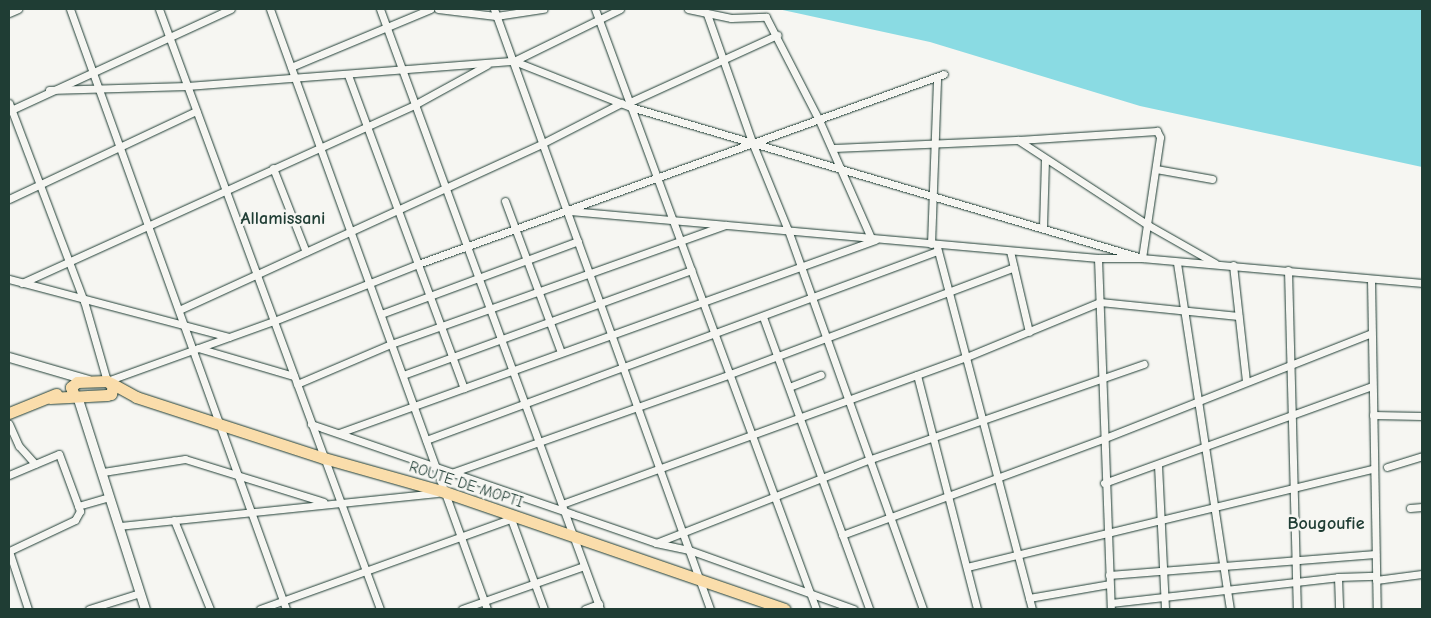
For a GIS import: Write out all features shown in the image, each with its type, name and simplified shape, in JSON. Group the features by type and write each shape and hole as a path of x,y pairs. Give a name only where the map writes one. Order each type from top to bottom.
{"highway":[{"path":"9,413 50,398 73,384 92,381 109,382 113,390 107,395"},
{"name":"ROUTE DE MOPTI","path":"109,382 136,397 324,458 445,492 514,518 699,578 763,606 784,609"},
{"path":"73,384 70,391 76,396"},
{"name":"ROUTE DE MOPTI","path":"50,398 107,395 136,397"}],"street":[{"path":"9,13 18,9"},
{"path":"70,9 184,325 196,349 237,473 286,609"},
{"path":"159,9 380,609"},
{"path":"231,9 93,74 49,90 10,108 84,301 109,382 274,321 369,282 940,75 932,194 935,247 1032,609"},
{"path":"270,9 487,609"},
{"path":"380,9 599,606 584,609"},
{"path":"292,67 430,9"},
{"path":"438,9 495,13 543,9"},
{"path":"595,9 816,609"},
{"path":"49,90 187,86 404,71 514,61 620,9"},
{"path":"688,9 707,14 766,17 777,35 819,120 875,239"},
{"path":"495,13 514,61 710,609"},
{"path":"707,14 752,142 813,298 868,460 923,609"},
{"path":"631,104 777,35"},
{"path":"514,61 620,103 631,104 1142,258"},
{"path":"22,283 149,226 320,145 416,104 489,64"},
{"path":"348,75 464,388"},
{"path":"179,310 543,143 620,103"},
{"path":"9,200 120,145 196,111"},
{"path":"832,148 1018,140 1157,131 1160,137 1142,258"},
{"path":"1018,140 1148,225 1216,264"},
{"path":"1043,227 1045,159"},
{"path":"272,168 306,252"},
{"path":"1156,169 1212,179"},
{"path":"505,200 561,352"},
{"path":"568,211 728,224 935,247 1098,258 1142,258 1177,263 1233,265 1422,283"},
{"path":"297,384 391,344 680,239 728,224"},
{"path":"339,433 414,408 513,369 875,239"},
{"path":"380,314 578,241"},
{"path":"426,440 763,317 935,247"},
{"path":"1010,251 1029,332"},
{"path":"1098,258 1105,438 1104,483 1111,606 1338,577 1376,578 1422,574"},
{"path":"1177,263 1230,609"},
{"path":"1233,265 1246,380"},
{"path":"454,472 730,374 948,294 1014,267"},
{"path":"403,376 600,302 692,270"},
{"path":"1288,270 1297,609"},
{"path":"9,279 84,301 229,337"},
{"path":"1371,279 1377,609"},
{"path":"563,507 660,468 964,358 1100,302 1238,316"},
{"path":"763,317 779,355 870,609"},
{"path":"842,535 1105,438 1199,398 1371,333"},
{"path":"196,349 294,376"},
{"path":"9,357 92,381"},
{"path":"656,543 774,494 980,420 1144,364"},
{"path":"917,375 977,609"},
{"path":"789,387 821,376"},
{"path":"1104,483 1372,386"},
{"path":"76,396 83,411 145,609"},
{"path":"83,411 92,396"},
{"path":"1372,415 1422,416"},
{"path":"9,424 20,446 34,464"},
{"path":"311,424 563,507 656,543 689,550 854,609"},
{"path":"9,475 58,454 80,511 75,520 9,551 28,609"},
{"path":"1387,467 1422,456"},
{"path":"102,472 185,459 237,473 326,503"},
{"path":"1158,465 1159,523 1165,609"},
{"path":"967,567 1215,510 1373,469"},
{"path":"118,526 340,501 445,492"},
{"path":"78,506 110,497"},
{"path":"1410,508 1422,507"},
{"path":"260,609 514,518 544,609"},
{"path":"174,520 210,609"},
{"path":"1109,575 1376,554"},
{"path":"462,609 584,566"},
{"path":"1338,577 1339,609"},
{"path":"1029,598 1109,584"},
{"path":"89,609 140,593"}],"water":[{"path":"778,9 1422,9 1422,167 1140,106 930,42"}],"district":[{"name":"Allamissani","path":"283,219"},
{"name":"Bougoufie","path":"1326,524"}]}
